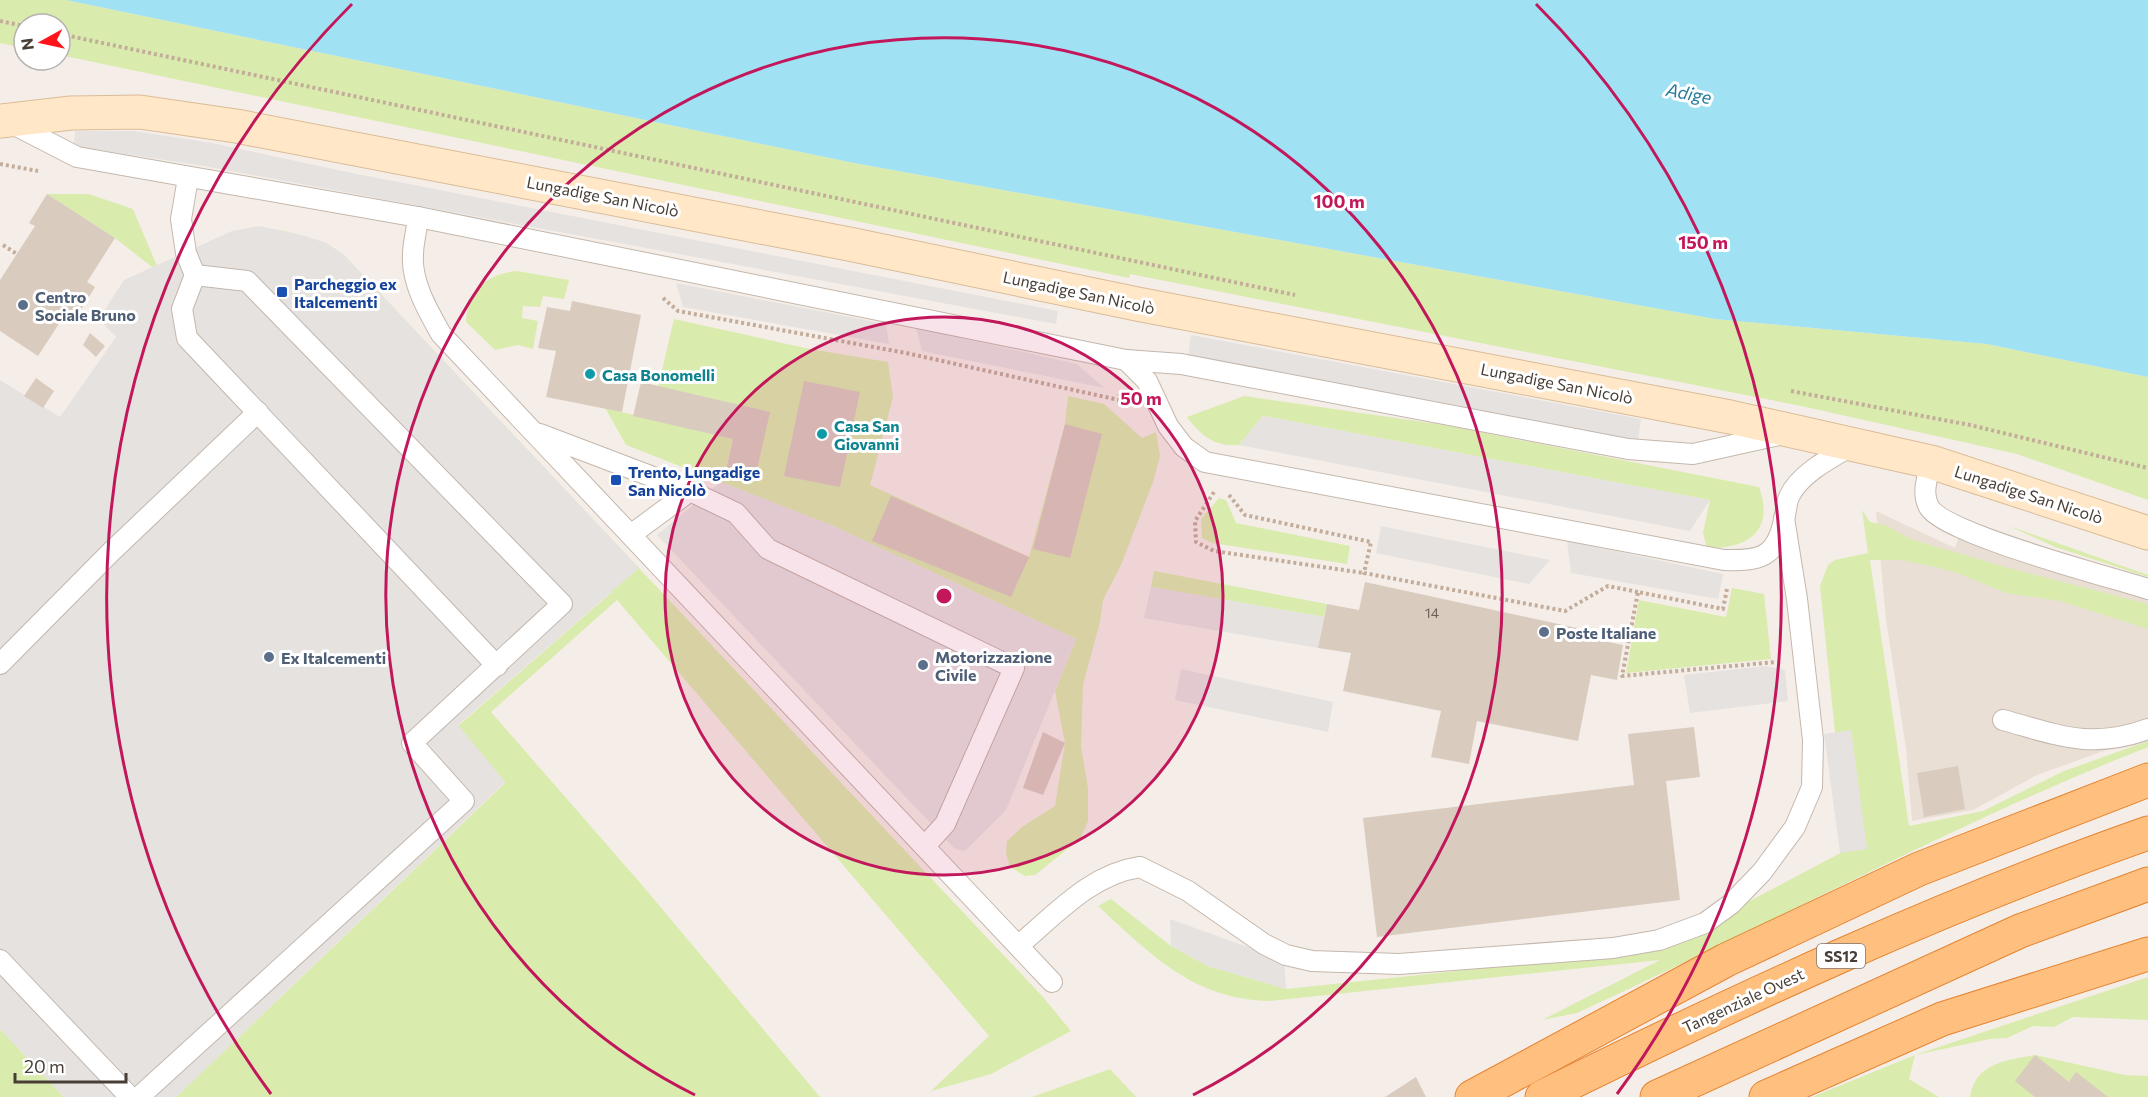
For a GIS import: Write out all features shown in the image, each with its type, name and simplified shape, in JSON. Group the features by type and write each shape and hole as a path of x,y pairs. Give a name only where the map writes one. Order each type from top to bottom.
{"highway":[{"path":"1472,1097 1726,960 1919,869 2148,780"},
{"name":"Tangenziale Ovest","path":"1542,1097 1724,1007 1787,979 1946,910 2148,833"},
{"path":"1657,1097 2020,931 2148,884"},
{"path":"1766,1097 1942,1019 2148,954"}],"main road":[{"name":"Lungadige San Nicolò","path":"4,121 71,113 140,112 236,126 849,244 1137,304 1628,396 1794,431 1931,462 2148,533"}],"lane":[{"path":"4,121 77,157 418,218 1126,360 1181,364 1665,454 1693,454 1794,431"},
{"path":"188,178 181,219 186,253 195,275 182,309 187,338 497,666"},
{"path":"418,218 412,255 414,272 430,314 441,334 1052,982"},
{"path":"139,1097 464,801 412,743 562,604 247,281 195,275"},
{"path":"1126,360 1148,381 1168,426 1184,447 1205,462 1724,560 1755,559 1768,553 1780,541 1789,496 1814,468 1853,445"},
{"path":"0,664 258,412"},
{"path":"535,432 690,491 736,513 768,549 1014,668 945,824 925,846"},
{"path":"1931,462 1926,498 1929,507 1939,517 1978,535 2032,554 2148,589"},
{"path":"632,534 690,491"},
{"path":"1019,945 1083,891 1105,876 1140,867 1188,891 1264,944 1286,955 1312,961 1399,964 1613,948 1659,940 1706,923 1731,903 1762,872 1795,826 1812,787 1813,740 1785,518"},
{"path":"2003,720 2078,740 2100,741 2124,738 2148,729"},
{"path":"0,960 130,1097"}],"path":[{"path":"72,37 967,224 1144,264"},
{"path":"3,245 17,254"},
{"path":"662,297 678,311 906,353 1119,400"},
{"path":"1364,573 1371,542 1245,515 1223,489 1216,490 1195,521 1196,542 1214,550 1364,573 1565,611 1608,586 1723,609 1728,581"},
{"path":"1638,592 1622,676 1778,662 1776,651"}],"shaded area":[{"path":"75,131 134,131 212,143 347,172 1058,311 1056,324 204,166 74,146"},
{"name":"Ex Italcementi","path":"259,226 302,235 326,243 344,255 639,568 458,725 505,782 176,1097 64,1097 0,1029 0,380 60,417 116,337 99,319 124,280 232,231"},
{"path":"676,283 886,324 889,344 683,307"},
{"path":"916,328 1077,364 1104,388 922,351"},
{"path":"1191,335 1641,419 1638,440 1188,356"},
{"path":"1263,416 1710,500 1690,531 1239,445"},
{"name":"Motorizzazione Civile","path":"721,482 833,526 1076,639 1006,810 965,851 955,849 657,535"},
{"path":"1876,511 1955,548 1964,520 2071,560 2148,583 2148,735 2037,775 1973,810 1912,821 1906,748 1886,620"},
{"path":"1381,526 1550,560 1529,584 1376,553"},
{"path":"1567,541 1723,574 1718,599 1571,573"},
{"path":"1151,587 1324,617 1318,648 1144,618"},
{"path":"1765,666 1785,670 1788,701 1690,713 1684,675"},
{"path":"1181,669 1333,702 1328,732 1175,700"},
{"path":"1851,730 1867,849 1840,853 1824,734"},
{"path":"1170,919 1284,960 1286,989 1208,966 1171,946"}],"green space":[{"path":"0,0 66,0 854,163 1715,319 1987,344 2148,377 2148,500 2017,454 1801,406 1130,274 1129,278 72,58 72,12 12,12 12,46 0,43"},
{"path":"47,194 89,194 133,209 157,266 152,267 115,238"},
{"path":"281,230 326,243 344,255 1043,997 1071,1031 991,1074 931,1091 989,1036 617,600 491,712 642,885 820,1097 176,1097 505,783 458,726 612,592"},
{"path":"517,271 569,280 564,299 543,296 540,307 523,306 522,318 538,321 533,349 518,345 495,350 466,322 467,311 475,293 488,280"},
{"path":"674,319 810,349 888,362 893,397 870,485 1029,557 1065,424 1068,396 1104,404 1142,438 1156,432 1160,456 1153,482 1121,565 1103,600 1100,622 1083,685 1081,747 1088,788 1088,821 1080,839 1035,875 1025,876 1010,867 1006,853 1007,841 1022,827 1055,806 1065,743 1055,691 1076,639 833,526 626,445 605,408 733,439 726,469 755,478 769,412 658,387"},
{"path":"1244,396 1444,425 1759,487 1763,502 1763,515 1760,526 1746,541 1735,545 1707,548 1703,533 1710,500 1263,416 1239,445 1223,444 1203,435 1187,417"},
{"path":"1219,498 1226,500 1236,523 1350,546 1347,564 1212,543 1202,538 1201,519"},
{"path":"1862,510 1870,522 1885,525 1910,539 2005,567 2148,604 2148,629 2060,601 2006,593 1936,567 1901,560 1870,560 1909,826 1983,811 2064,771 2148,741 2148,747 2075,777 1932,842 1577,1013 1542,1020 1660,960 1270,1001 1243,999 1196,983 1175,971 1136,941 1098,906 1111,899 1171,946 1208,966 1286,989 1657,950 1865,840 1851,731 1835,733 1820,586 1828,565 1835,560 1868,553"},
{"path":"2009,526 2148,575 2148,577 2055,547"},
{"path":"1154,571 1327,604 1324,617 1151,587"},
{"path":"1732,588 1764,594 1771,659 1626,673 1639,600 1726,617"},
{"path":"2148,977 2148,1020 2073,1017 2054,1027 2033,1026 2007,1038 1990,1039 1915,1055"},
{"path":"0,1029 64,1097 0,1097"},
{"path":"1915,1055 1909,1079 1939,1097 1812,1097"},
{"path":"2035,1055 2125,1075 2148,1076 2148,1097 1970,1097 1978,1077 1985,1070 2013,1059"},
{"path":"1110,1069 1136,1097 1032,1097"}],"water":[{"name":"Adige","path":"66,0 2148,0 2148,377 1987,344 1715,319 854,163"}],"building":[{"path":"47,194 115,238 87,282 95,287 75,319 66,313 38,356 0,331 0,280 35,226 29,223"},
{"name":"Casa Bonomelli","path":"572,301 641,315 622,412 546,397 556,351 538,348 547,307 570,311"},
{"path":"90,333 105,346 96,357 83,345"},
{"path":"36,378 54,391 43,408 24,396"},
{"name":"Casa San Giovanni","path":"804,381 860,392 840,487 784,476"},
{"path":"641,382 770,412 755,478 726,470 733,439 633,416"},
{"path":"1065,424 1102,434 1070,558 1033,549"},
{"path":"891,496 1029,557 1011,597 872,541"},
{"path":"1365,582 1600,633 1599,640 1623,645 1617,680 1591,675 1578,741 1477,721 1469,764 1431,757 1441,711 1343,691 1351,653 1318,648 1327,604 1359,610"},
{"path":"1694,727 1700,777 1666,781 1680,900 1377,937 1363,818 1634,785 1628,734"},
{"path":"1043,732 1065,743 1043,795 1023,788"},
{"path":"1958,766 1965,809 1924,817 1917,773"},
{"path":"2035,1055 2069,1082 2076,1072 2108,1097 2035,1097 2015,1081"},
{"path":"1416,1077 1426,1097 1385,1097"}],"place":[{"name":"Parcheggio ex Italcementi","path":"282,292"},
{"name":"Centro Sociale Bruno","path":"23,305"},
{"name":"Casa Bonomelli","path":"590,374"},
{"name":"Casa San Giovanni","path":"822,434"},
{"name":"Trento, Lungadige San Nicolò","path":"616,480"},
{"name":"Poste Italiane","path":"1544,632"},
{"name":"Ex Italcementi","path":"269,657"},
{"name":"Motorizzazione Civile","path":"923,665"}]}
